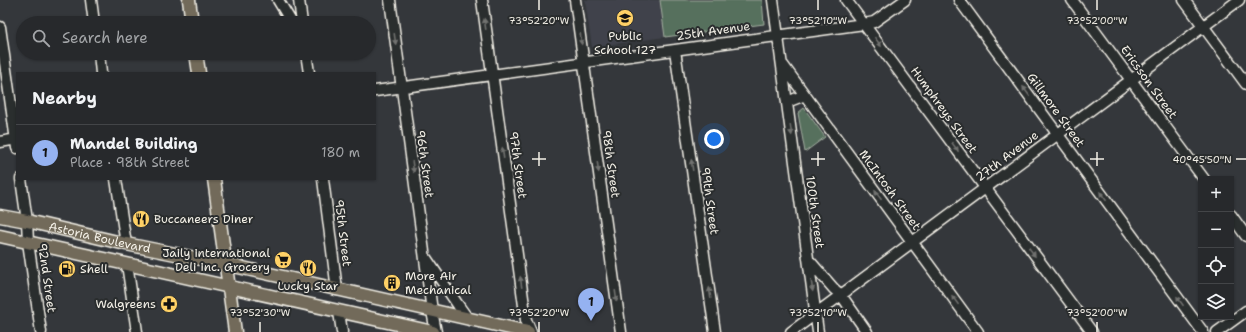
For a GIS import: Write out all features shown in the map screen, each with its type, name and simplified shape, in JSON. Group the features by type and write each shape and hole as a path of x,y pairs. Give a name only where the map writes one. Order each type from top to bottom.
{"main road":[{"path":"189,0 191,16"},
{"path":"197,60 199,72"},
{"path":"214,180 235,332"},
{"name":"Astoria Boulevard","path":"0,216 225,264 528,332"},
{"name":"Astoria Boulevard","path":"0,236 228,288 433,332"}],"street":[{"path":"91,0 93,16"},
{"path":"278,0 288,16"},
{"path":"299,0 301,16"},
{"name":"96th Street","path":"390,0 436,332"},
{"name":"97th Street","path":"482,0 526,320 531,332"},
{"name":"98th Street","path":"575,0 621,332"},
{"name":"100th Street","path":"773,0 818,332"},
{"name":"Humphreys Street","path":"846,0 1092,332"},
{"name":"25th Avenue","path":"376,91 864,24 874,22 905,0"},
{"name":"Gillmore Street","path":"959,0 1203,332"},
{"name":"Ericsson Street","path":"1072,0 1202,176"},
{"path":"1184,0 1246,84"},
{"name":"27th Avenue","path":"791,332 1239,0"},
{"path":"0,27 16,135"},
{"name":"99th Street","path":"676,50 715,332"},
{"path":"100,60 101,72"},
{"path":"307,60 309,72"},
{"name":"McIntosh Street","path":"782,63 978,332"},
{"path":"787,102 805,95"},
{"path":"0,142 16,142"},
{"name":"92nd Street","path":"21,180 27,221 28,242 41,332"},
{"path":"116,180 126,244"},
{"name":"95th Street","path":"323,180 337,290"},
{"path":"1234,219 1246,236"},
{"path":"425,255 468,319"},
{"path":"808,259 841,295 866,332"},
{"path":"127,264 137,332"},
{"path":"1217,332 1246,311"},
{"path":"339,312 342,332"}],"shaded area":[{"name":"Public School 127","path":"585,0 660,0 665,37 592,47"}],"green space":[{"path":"660,0 762,0 764,24 665,37"},
{"path":"804,108 825,137 805,152 798,113"}],"place":[{"name":"Public School 127","path":"625,18"},
{"name":"Buccaneers Diner","path":"141,219"},
{"name":"Jaily international Deli inc. Grocery","path":"283,260"},
{"name":"Lucky Star","path":"308,268"},
{"name":"Shell","path":"67,269"},
{"name":"More Air Mechanical","path":"392,283"},
{"name":"Walgreens","path":"169,304"},
{"name":"Mandel Building","path":"591,321"}]}
